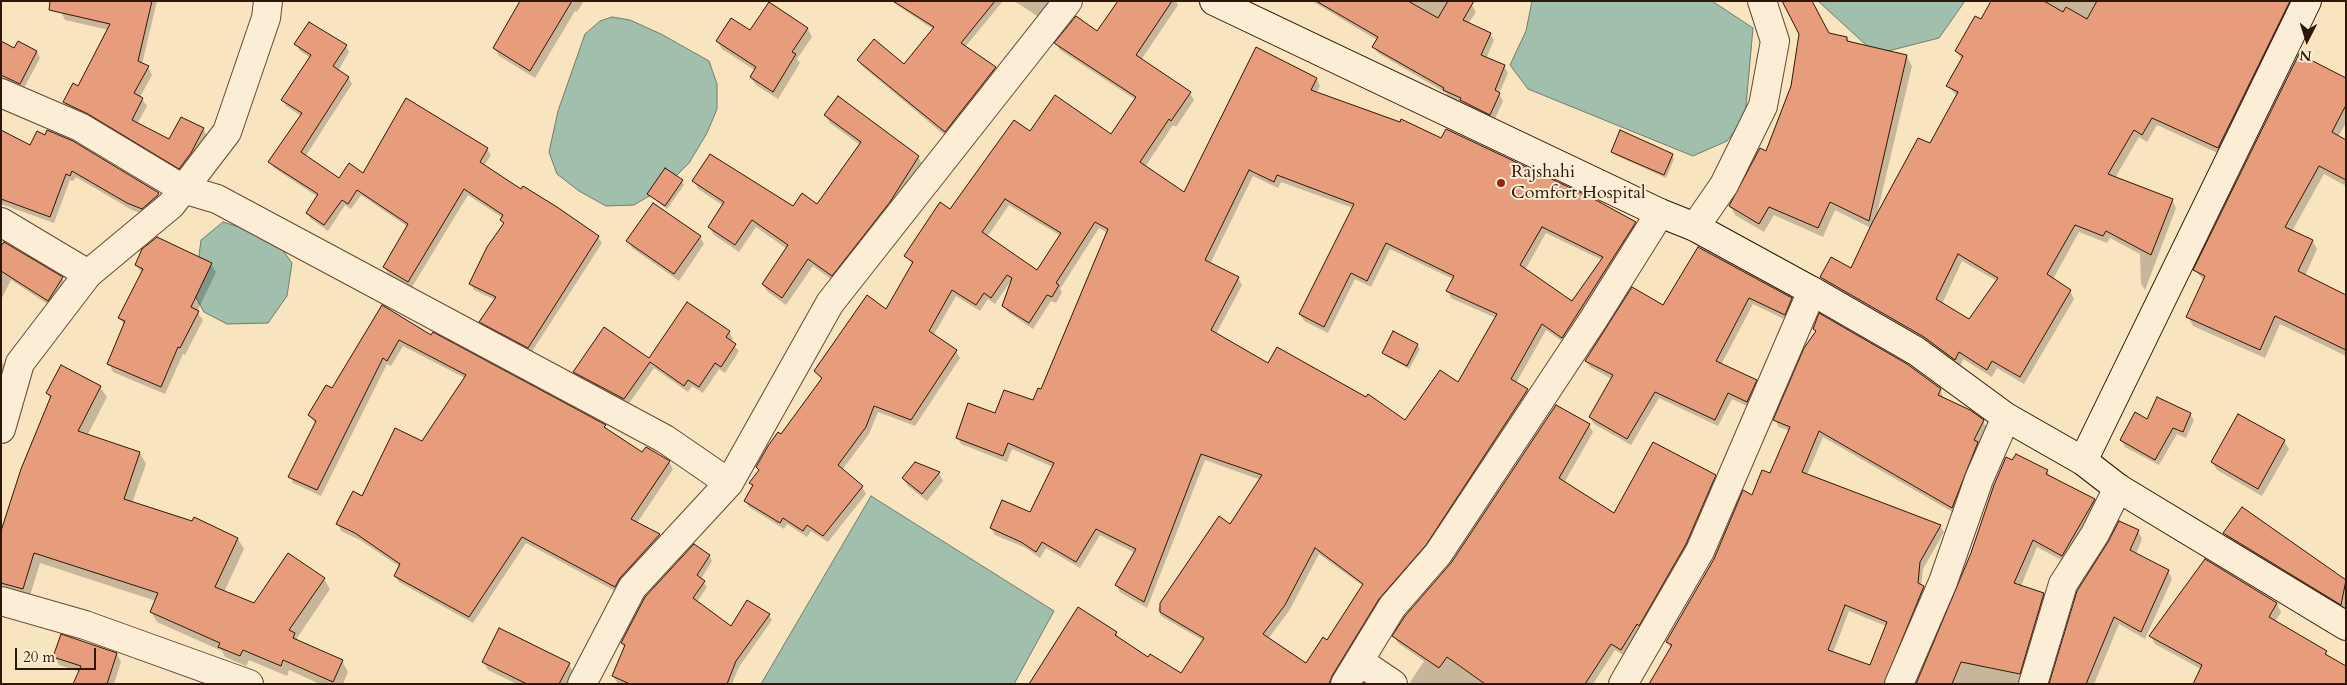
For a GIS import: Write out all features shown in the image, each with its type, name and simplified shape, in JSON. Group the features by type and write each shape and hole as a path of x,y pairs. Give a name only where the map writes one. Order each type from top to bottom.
{"street":[{"path":"1,429 20,363 88,274 171,205 227,132 266,18 268,1"},
{"path":"582,684 632,588 729,483 830,303 1068,1"},
{"path":"1214,1 1660,213 1695,227 1916,351 2006,417 2083,461 2118,488 2346,626"},
{"path":"1695,227 1724,185 1764,106 1775,41 1762,1"},
{"path":"2083,461 2307,1"},
{"path":"1,93 80,127 183,189 217,199 665,439 729,483"},
{"path":"1344,684 1392,607 1438,554 1593,320 1660,213"},
{"path":"1,222 88,274"},
{"path":"1623,684 1700,551 1812,292"},
{"path":"1899,684 1943,582 1979,480 2006,417"},
{"path":"2034,684 2062,584 2095,534 2118,488"},
{"path":"1,601 85,624 249,684"},
{"path":"1359,661 1393,684"}],"shaded area":[{"path":"1532,1 1712,1 1753,28 1745,117 1727,141 1693,156 1528,89 1510,65 1526,31"},
{"path":"1818,1 1965,1 1939,38 1876,54"},
{"path":"612,17 630,20 661,34 709,61 717,84 717,109 707,133 689,163 666,186 634,205 606,206 579,191 557,174 549,152 558,111 585,34 600,21"},
{"path":"223,222 274,238 292,263 287,296 268,323 227,324 204,312 194,294 201,240"},
{"path":"871,496 1054,611 1014,684 761,684"}],"building":[{"path":"50,1 152,1 138,61 149,66 134,93 143,98 132,120 169,139 181,117 204,128 191,153 179,169 88,114 63,102 73,83 78,86 110,24 49,10"},
{"path":"520,1 572,1 530,71 493,48"},
{"path":"893,1 995,1 961,43 996,67 945,132 857,60 874,39 904,64 934,27"},
{"path":"1118,1 1172,1 1136,55 1191,92 1171,121 1169,119 1140,162 1184,192 1256,47 1317,78 1311,90 1400,122 1401,119 1441,138 1446,129 1594,199 1636,222 1562,338 1542,324 1511,379 1528,389 1426,545 1379,599 1329,684 1029,684 1078,607 1117,632 1115,635 1148,657 1150,654 1181,673 1204,638 1160,612 1160,603 1219,516 1230,524 1262,475 1201,454 1144,602 1115,585 1136,549 1096,529 1076,562 1042,542 1036,552 1021,542 990,528 1002,500 1030,512 1054,463 1008,443 1003,456 956,438 968,403 995,413 1004,390 1033,400 1038,388 1041,389 1108,229 1095,222 1056,283 1059,285 1052,297 1047,295 1029,323 1002,306 1012,278 1007,275 991,298 984,293 976,305 952,290 929,331 957,350 911,420 874,406 866,427 838,465 863,486 823,536 807,525 803,531 783,518 780,523 744,501 753,485 749,483 759,470 756,467 768,446 778,432 781,434 822,378 814,371 867,295 886,309 913,262 904,256 940,202 950,209 1014,120 1030,131 1055,95 1111,134 1136,97 1054,43 1076,16 1097,31","holes":["1249,170 1274,182 1277,175 1354,204 1299,314 1324,327 1351,273 1367,281 1386,243 1454,276 1446,291 1497,314 1458,382 1440,370 1405,420 1368,394 1366,397 1277,347 1268,363 1211,330 1239,277 1205,260","1005,199 1061,233 1037,270 982,232","1542,227 1603,257 1572,301 1520,265","1315,548 1363,584 1327,640 1323,637 1306,663 1263,634 1285,605"]},
{"path":"1316,1 1408,1 1438,18 1448,1 1474,1 1463,20 1491,33 1481,55 1505,65 1495,90 1500,93 1490,115 1460,100 1461,98 1443,90 1444,88 1372,47 1378,37"},
{"path":"1782,1 1812,1 1829,33 1847,37 1847,41 1907,55 1869,221 1830,202 1818,228 1769,207 1759,224 1729,206 1760,148 1766,151 1791,86 1799,34"},
{"path":"1991,1 2044,1 2063,12 2066,7 2087,19 2097,1 2290,1 2218,148 2152,118 2142,135 2134,130 2108,174 2173,199 2151,255 2106,231 2103,236 2075,225 2047,274 2071,290 2020,377 1992,361 1987,370 1959,352 1955,360 1924,337 1820,277 1831,257 1851,268 1872,223 1918,138 1930,143 1958,92 1946,86 1963,56 1955,51 1975,16 1981,19","holes":["1958,254 1998,278 1969,319 1936,299"]},
{"path":"769,2 808,28 792,52 796,54 773,92 750,77 756,67 716,41 731,18 750,30"},
{"path":"309,22 347,45 333,66 349,77 301,152 339,178 349,163 363,173 406,98 488,148 480,162 521,189 523,186 557,207 599,236 528,348 479,322 496,297 469,284 487,247 504,223 500,220 503,215 464,189 408,282 383,267 408,224 357,190 348,204 342,200 324,225 306,213 318,194 268,162 302,113 281,100 311,55 294,44"},
{"path":"1,41 14,48 18,41 37,51 20,84 1,75"},
{"path":"2299,54 2346,78 2346,105 2332,132 2346,140 2346,180 2319,166 2285,227 2313,240 2298,271 2346,295 2346,350 2275,316 2260,350 2186,317 2205,276 2193,270"},
{"path":"838,96 919,156 890,202 832,276 808,259 782,298 762,284 788,245 752,220 735,245 708,227 724,202 692,181 710,154 793,206 802,193 817,204 861,142 824,115"},
{"path":"1,130 30,145 37,131 45,135 47,130 73,141 159,193 142,209 127,203 72,171 70,176 66,174 50,217 1,199"},
{"path":"1620,130 1673,154 1664,175 1611,152"},
{"path":"665,168 683,180 665,206 647,194"},
{"path":"653,203 701,236 674,274 626,241"},
{"path":"157,237 212,263 191,307 199,311 180,348 178,347 161,387 107,364 125,321 118,318 143,269 135,265 142,249"},
{"path":"4,242 63,277 48,301 1,271 1,246"},
{"path":"1698,247 1792,298 1785,315 1749,298 1716,361 1757,380 1747,402 1728,393 1715,420 1655,392 1627,439 1589,417 1613,375 1585,361 1632,287 1663,305"},
{"path":"687,302 730,331 726,337 736,344 721,367 715,363 699,387 688,380 684,386 650,362 624,399 573,372 604,327 649,358"},
{"path":"382,305 431,335 433,332 606,425 604,427 642,452 646,447 670,461 631,519 660,534 620,578 615,587 522,537 469,617 394,576 400,564 355,533 336,524 353,491 362,496 395,428 422,441 466,375 399,340 387,361 383,358 317,490 288,477 316,421 308,415 326,385 332,388"},
{"path":"1819,313 1907,364 1941,389 1938,395 1970,410 1984,420 1974,440 1978,442 1952,508 1819,431 1802,472 1941,525 1920,562 1918,583 1924,586 1884,684 1649,684 1672,645 1666,642 1714,559 1743,490 1752,495 1762,470 1770,473 1790,427 1773,420 1804,348 1816,331 1813,329","holes":["1845,605 1887,622 1870,665 1828,650"]},
{"path":"1393,331 1418,344 1407,366 1382,353"},
{"path":"61,365 101,386 78,431 140,452 124,499 192,521 194,517 238,538 215,587 254,603 288,553 325,578 289,630 295,633 293,638 343,660 333,682 283,660 281,666 243,650 240,656 218,647 220,643 150,612 158,593 34,553 23,589 1,583 1,531 21,469 51,396 46,393"},
{"path":"2157,397 2191,413 2183,432 2173,428 2155,460 2120,440 2135,412 2147,419"},
{"path":"1556,405 1590,424 1559,478 1614,513 1653,442 1716,475 1686,544 1639,626 1637,624 1621,650 1611,644 1585,684 1485,684 1447,657 1439,668 1392,636 1405,616 1451,563"},
{"path":"2238,414 2285,440 2258,489 2211,462"},
{"path":"2016,454 2048,470 2046,474 2095,499 2062,556 2033,540 2014,583 2044,593 2020,674 1961,662 1952,684 1916,684 1971,553 1994,485 2006,457 2012,460"},
{"path":"915,462 940,472 922,494 902,478"},
{"path":"2242,507 2346,580 2341,605 2223,533"},
{"path":"2119,521 2139,530 2130,550 2169,570 2141,632 2114,617 2086,684 2049,684 2077,591"},
{"path":"694,544 710,555 697,575 705,581 693,598 731,626 747,600 770,614 736,661 727,684 630,684 612,676 625,645 621,643 645,597"},
{"path":"2205,559 2277,603 2269,617 2327,651 2325,654 2346,666 2346,684 2193,684 2202,665 2149,636"},
{"path":"499,628 570,663 559,684 527,684 482,662"},
{"path":"61,634 117,653 107,684 73,684 81,666 53,657"}],"place":[{"name":"Rajshahi Comfort Hospital","path":"1501,183"}]}
